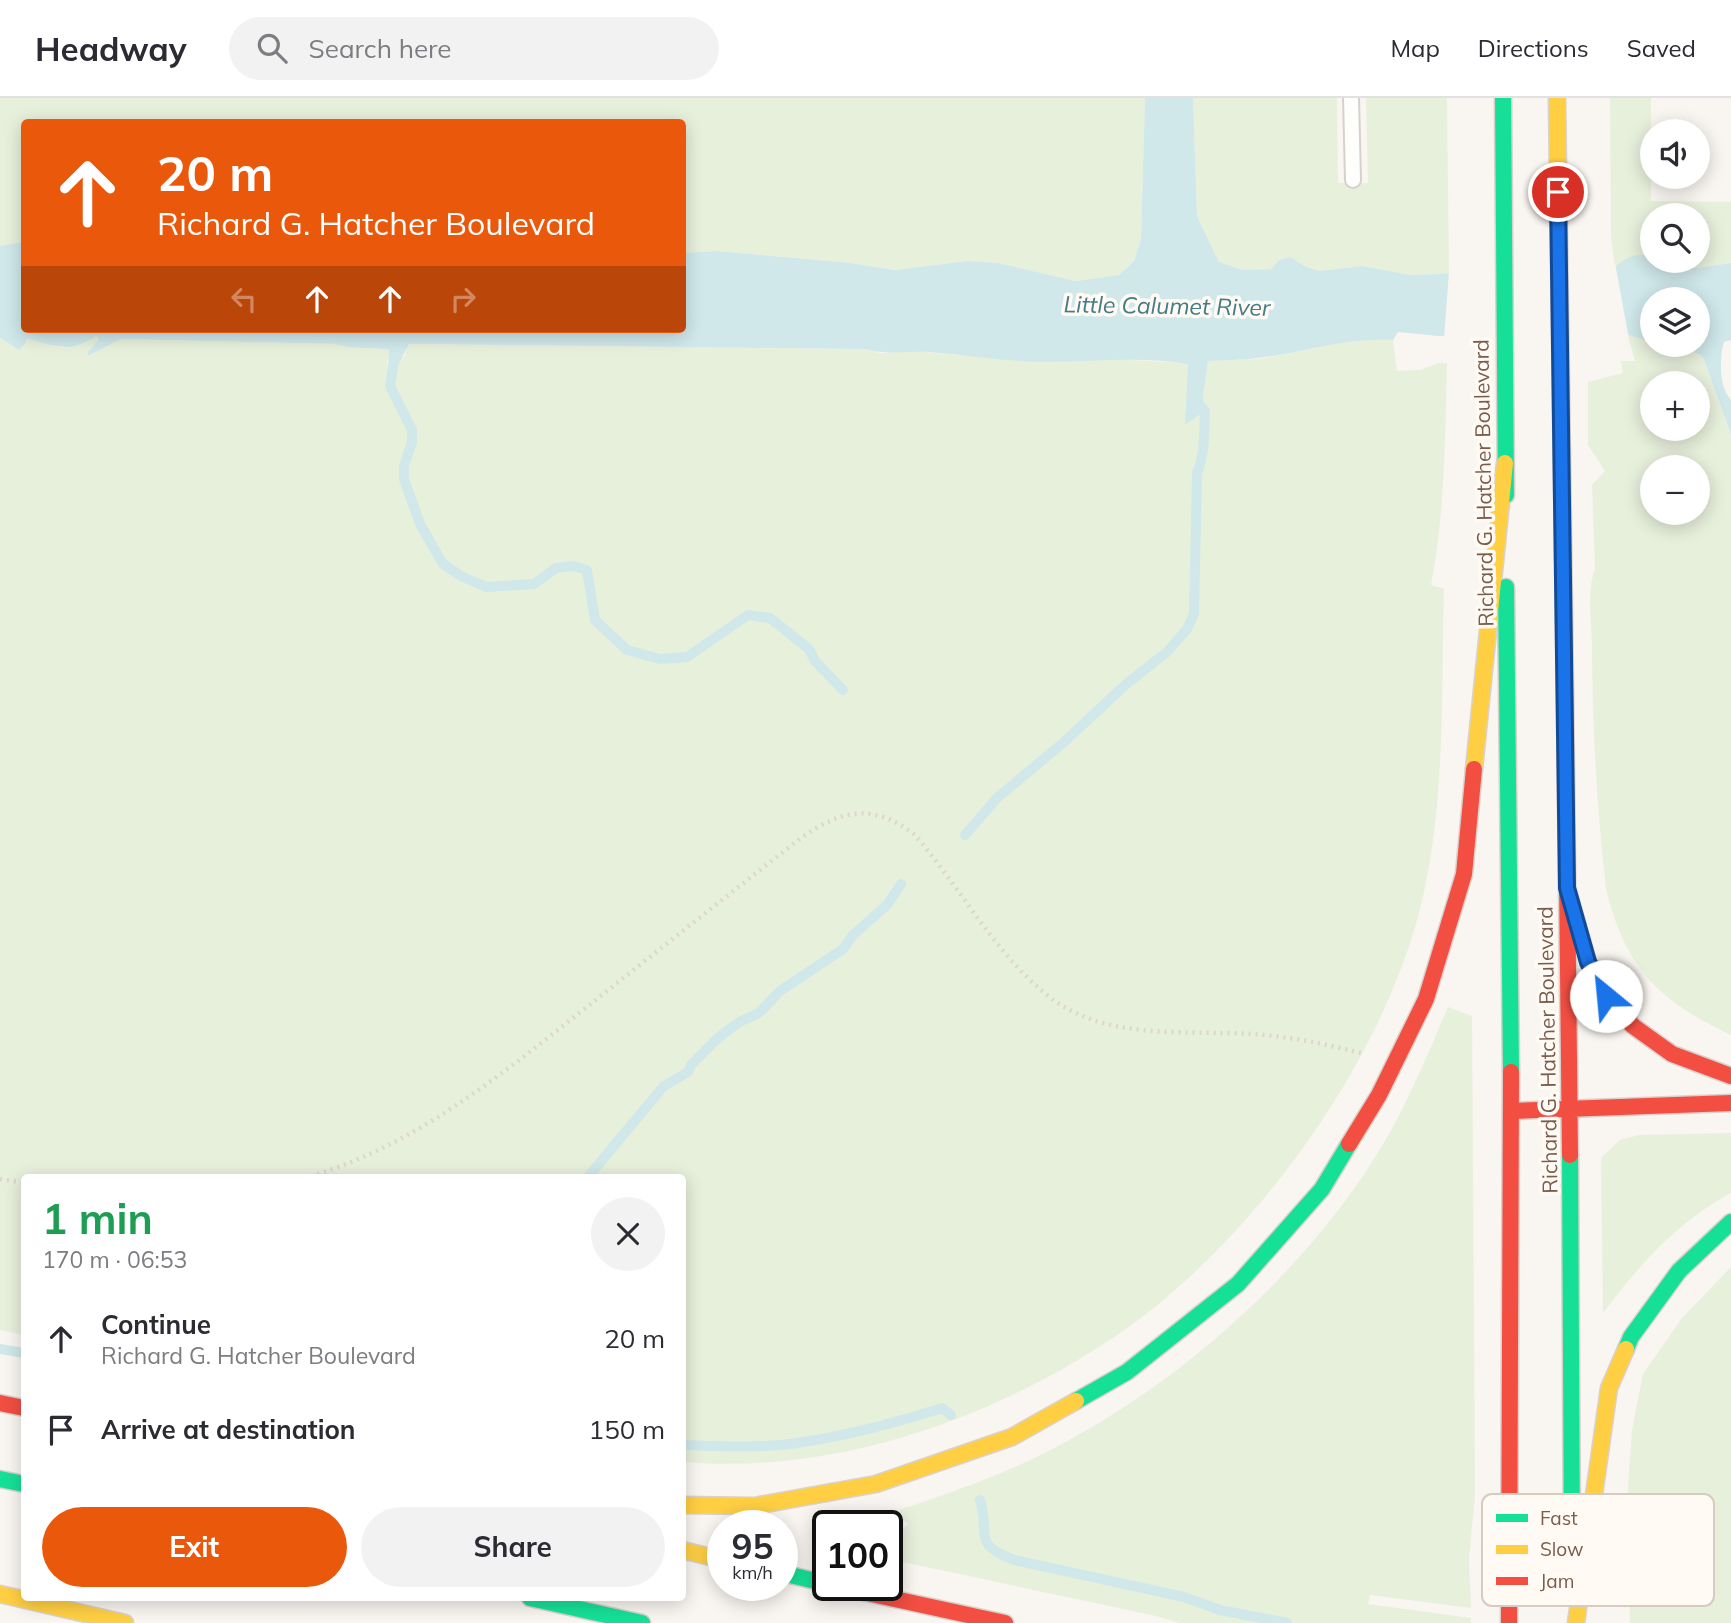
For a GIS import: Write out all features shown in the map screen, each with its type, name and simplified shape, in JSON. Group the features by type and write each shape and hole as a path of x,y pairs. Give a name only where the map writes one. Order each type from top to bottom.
{"main road":[{"name":"Richard G. Hatcher Boulevard","path":"1503,98 1511,1111 1510,1494"},
{"name":"Richard G. Hatcher Boulevard","path":"1557,98 1573,1494"},
{"path":"686,1505 754,1506 876,1484 1012,1437 1126,1372 1238,1284 1322,1189 1379,1095 1426,999 1464,874 1506,463"},
{"path":"1567,888 1588,962 1606,996 1633,1026 1672,1054 1731,1076"},
{"path":"1511,1111 1731,1103"},
{"path":"1593,1494 1609,1388 1631,1337 1679,1271 1731,1222"},
{"path":"0,1403 21,1407"},
{"path":"0,1479 21,1483"},
{"path":"686,1551 707,1556"},
{"path":"0,1594 21,1599"},
{"path":"30,1601 125,1623"},
{"path":"543,1601 642,1623"},
{"path":"903,1601 1005,1623"}],"lane":[{"path":"1351,98 1353,180"}],"path":[{"path":"315,1174 387,1145 428,1123 536,1047 801,838 832,819 859,813 887,818 901,824 915,835 1007,955 1031,981 1076,1013 1108,1025 1132,1029 1254,1034 1307,1041 1395,1062"},
{"path":"0,1179 21,1182"}],"green space":[{"path":"0,98 1145,98 1141,239 1134,261 1119,275 1076,281 998,263 967,261 895,270 851,263 717,251 686,253 686,119 21,119 21,242 0,246"},
{"path":"1193,98 1337,98 1338,183 1368,183 1366,98 1447,98 1449,274 1411,275 1362,266 1319,271 1304,266 1291,257 1279,260 1271,269 1243,270 1219,262 1197,216"},
{"path":"1610,98 1651,98 1651,119 1640,119 1640,189 1651,189 1651,201 1731,202 1731,263 1710,266 1710,203 1640,203 1640,255 1615,267 1611,238"},
{"path":"1628,335 1640,338 1640,357 1703,357 1708,371 1640,371 1640,441 1710,441 1710,376 1731,434 1731,1035 1684,1009 1649,979 1623,940 1606,889 1596,766 1590,606 1595,569 1592,485 1605,471 1588,445 1588,382 1623,373 1621,361 1635,361"},
{"path":"97,336 100,340 88,351 88,356 121,339 334,344 390,350 387,363 389,371 405,355 408,344 865,349 880,353 911,351 1046,362 1108,359 1188,363 1185,409 1192,418 1205,411 1203,397 1208,361 1257,359 1341,343 1393,340 1397,371 1420,370 1447,363 1442,502 1431,585 1444,589 1441,748 1435,827 1421,905 1401,968 1373,1032 1338,1095 1298,1156 1252,1213 1202,1265 1150,1311 1096,1349 1001,1400 898,1439 845,1452 737,1464 686,1462 686,1174 21,1174 21,1334 0,1330 0,338 19,350 25,339 58,347 82,344"},
{"path":"1448,1007 1472,1016 1475,1495 1469,1559 1471,1608 1370,1595 1368,1604 1471,1618 1471,1623 1180,1623 903,1562 903,1529 909,1524 903,1521 903,1510 899,1510 1000,1474 1068,1441 1120,1410 1171,1374 1220,1335 1266,1292 1308,1247 1346,1200 1389,1134"},
{"path":"1731,1133 1731,1193 1693,1217 1660,1246 1603,1313 1601,1158 1620,1140 1639,1135"},
{"path":"1731,1267 1731,1623 1630,1623 1630,1606 1714,1606 1714,1494 1628,1494 1632,1430 1643,1374 1682,1318"}],"water":[{"name":"Little Calumet River","path":"1145,98 1193,98 1197,216 1219,262 1243,270 1271,269 1279,260 1291,257 1304,266 1319,271 1362,266 1411,275 1615,267 1636,255 1640,255 1640,273 1710,273 1710,266 1731,263 1731,340 1724,342 1721,364 1724,388 1731,400 1731,434 1703,357 1710,357 1710,287 1640,287 1640,338 1628,335 1438,336 1398,332 1393,340 1358,341 1275,356 1208,361 1203,397 1205,411 1185,425 1188,364 1153,360 1033,362 865,349 409,344 395,371 388,371 389,350 334,344 121,339 88,356 88,351 99,340 97,336 70,347 26,339 26,343 19,350 0,338 0,246 21,242 21,333 686,333 686,253 717,251 851,263 895,270 967,261 998,263 1076,281 1119,275 1134,261 1141,239"}],"pier":[{"path":"1615,263 1629,339 1444,339 1449,271"}],"waterway":[{"path":"394,361 390,386 412,430 404,479 420,524 443,564 486,587 534,584 556,568 573,566 587,570 595,620 627,650 660,659 687,657 748,615 770,618 809,649 815,661 843,690"},
{"path":"965,835 997,798 1064,742 1125,685 1167,652 1187,629 1194,614 1197,473 1204,435 1205,411 1198,403"},
{"path":"590,1174 664,1086 688,1072 691,1065 718,1038 739,1022 759,1013 780,991 843,949 853,935 887,905 901,884"},
{"path":"0,1349 21,1352"},
{"path":"686,1445 790,1444 829,1438 942,1408 951,1415"},
{"path":"980,1500 987,1543 992,1549 1014,1560 1184,1597 1220,1610 1287,1623"}],"traffic: fast":[{"path":"1503,98 1506,495"},
{"path":"1506,587 1511,1072"},
{"path":"1076,1401 1127,1372 1238,1284 1322,1189 1349,1144"},
{"path":"1570,1155 1572,1494"},
{"path":"1626,1349 1631,1337 1679,1271 1731,1222"},
{"path":"0,1479 21,1483"},
{"path":"798,1577 812,1580"},
{"path":"543,1601 642,1623"}],"traffic: slow":[{"path":"1557,98 1565,691"},
{"path":"1474,769 1505,463"},
{"path":"1594,1494 1609,1388 1626,1349"},
{"path":"686,1505 754,1506 876,1484 1012,1437 1076,1401"},
{"path":"686,1551 707,1556"},
{"path":"0,1594 21,1599"},
{"path":"30,1601 125,1623"},
{"path":"1576,1623 1578,1606"}],"traffic: jam":[{"path":"1565,691 1570,1155"},
{"path":"1349,1144 1379,1095 1426,999 1464,874 1474,769"},
{"path":"1567,888 1588,962 1606,997 1633,1026 1672,1054 1731,1076"},
{"path":"1509,1494 1511,1072"},
{"path":"1511,1111 1731,1103"},
{"path":"0,1403 21,1407"},
{"path":"903,1601 1005,1623"},
{"path":"1509,1606 1509,1623"}],"route":[{"path":"1558,192 1567,888 1588,962 1606,996"}]}
